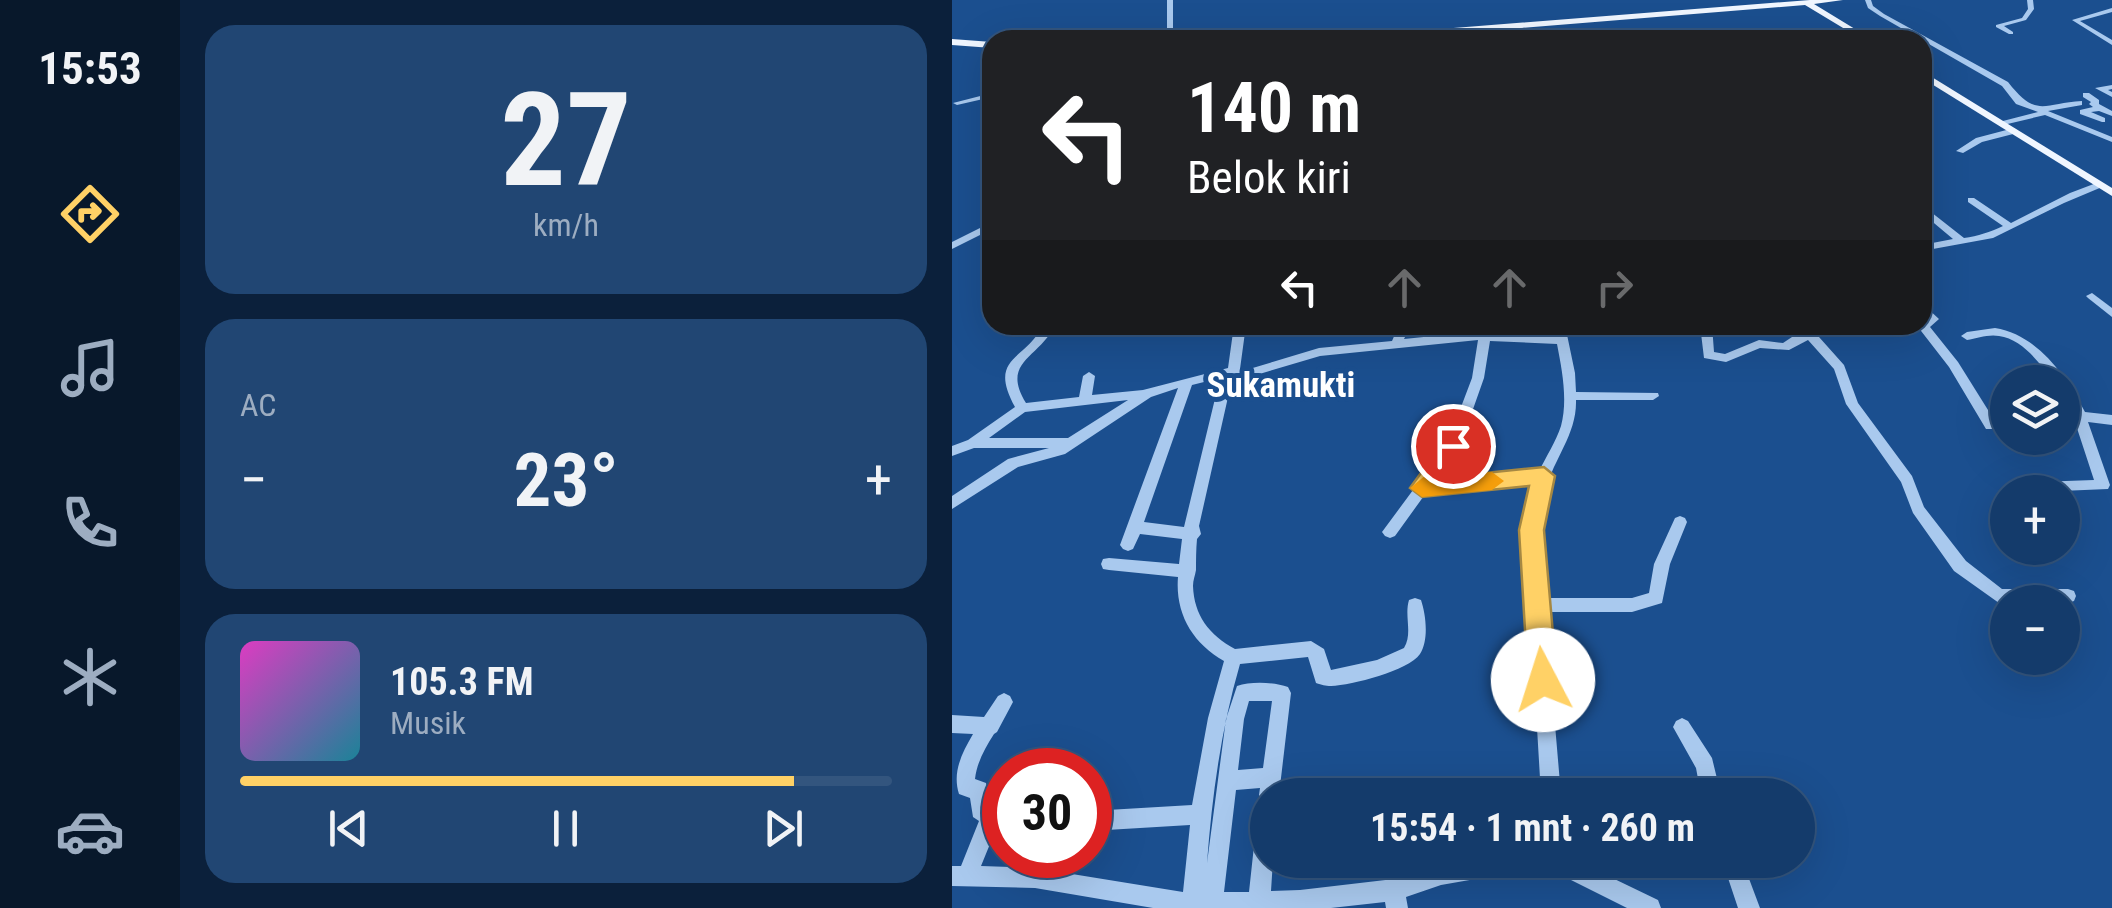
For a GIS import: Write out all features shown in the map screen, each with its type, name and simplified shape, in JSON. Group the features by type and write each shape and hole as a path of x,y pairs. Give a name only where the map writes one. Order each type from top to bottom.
{"main road":[{"path":"1462,30 1838,0"},
{"path":"1807,3 1852,30"},
{"path":"952,42 982,46"},
{"path":"1932,81 2112,193"}],"street":[{"path":"1170,0 1170,30"},
{"path":"1868,0 1870,6 1906,30"},
{"path":"2012,33 1998,26 2024,20 2032,9 2030,0"},
{"path":"2112,10 2075,19 2112,43"},
{"path":"1519,25 1522,30"},
{"path":"1932,46 2000,80 2017,101 2112,140"},
{"path":"2112,87 2100,88 2112,95"},
{"path":"957,102 982,97"},
{"path":"2002,124 2082,98 2107,113"},
{"path":"2078,127 2107,113"},
{"path":"1960,151 1981,140 2014,131"},
{"path":"1932,246 1984,237 2038,214 2056,200 2099,185"},
{"path":"1971,200 2009,226"},
{"path":"1932,216 1961,240"},
{"path":"952,246 982,230"},
{"path":"2092,296 2112,314"},
{"path":"1967,336 1997,332 2012,336 2048,365"},
{"path":"1022,408 1012,389 1015,367 1020,355 1045,335"},
{"path":"1238,335 1193,534 1187,606 1194,621 1222,652 1234,656 1311,649 1318,655 1321,675 1326,679 1396,662 1410,654 1416,644 1415,606"},
{"path":"1395,346 1400,335"},
{"path":"952,451 972,444 1022,408 1146,394 1230,373 1246,374 1319,352 1510,335"},
{"path":"1550,778 1532,530 1544,476 1567,427 1570,396 1561,335"},
{"path":"1707,335 1708,355 1716,359 1759,344 1786,347 1814,335"},
{"path":"1930,335 1954,364 1990,424"},
{"path":"1390,532 1453,446 1478,378 1484,336"},
{"path":"1810,336 1838,365 1852,404 1907,480 1918,508 1960,566 1990,589"},
{"path":"1084,402 1090,376"},
{"path":"1128,545 1186,383"},
{"path":"952,504 1013,463 1057,452 1146,394"},
{"path":"1570,396 1653,396"},
{"path":"2080,486 2104,485 2080,416 2112,420"},
{"path":"972,444 1070,443"},
{"path":"1422,488 1544,476"},
{"path":"1535,605 1632,605 1656,598 1662,564 1680,522"},
{"path":"1135,527 1193,534"},
{"path":"1109,564 1188,571"},
{"path":"1202,904 1198,815 1213,729 1234,656"},
{"path":"1541,656 1564,658 1570,688 1566,705 1544,704"},
{"path":"1202,904 1243,692 1281,691 1271,778"},
{"path":"982,808 978,806 979,790 964,784 977,742 1004,702"},
{"path":"952,724 991,726"},
{"path":"1682,728 1705,765 1708,778"},
{"path":"1226,782 1250,784"},
{"path":"1112,820 1198,815"},
{"path":"960,875 982,844"},
{"path":"960,875 1035,878 1202,904 1396,899 1436,878"},
{"path":"1259,902 1261,878"},
{"path":"1591,878 1650,908"},
{"path":"1738,878 1749,908"}],"slow traffic":[{"path":"1426,484 1422,488 1492,481"}],"district":[{"name":"Sukamukti","path":"1281,385"}],"route":[{"path":"1453,446 1422,488 1544,476 1532,530 1543,680"}]}
